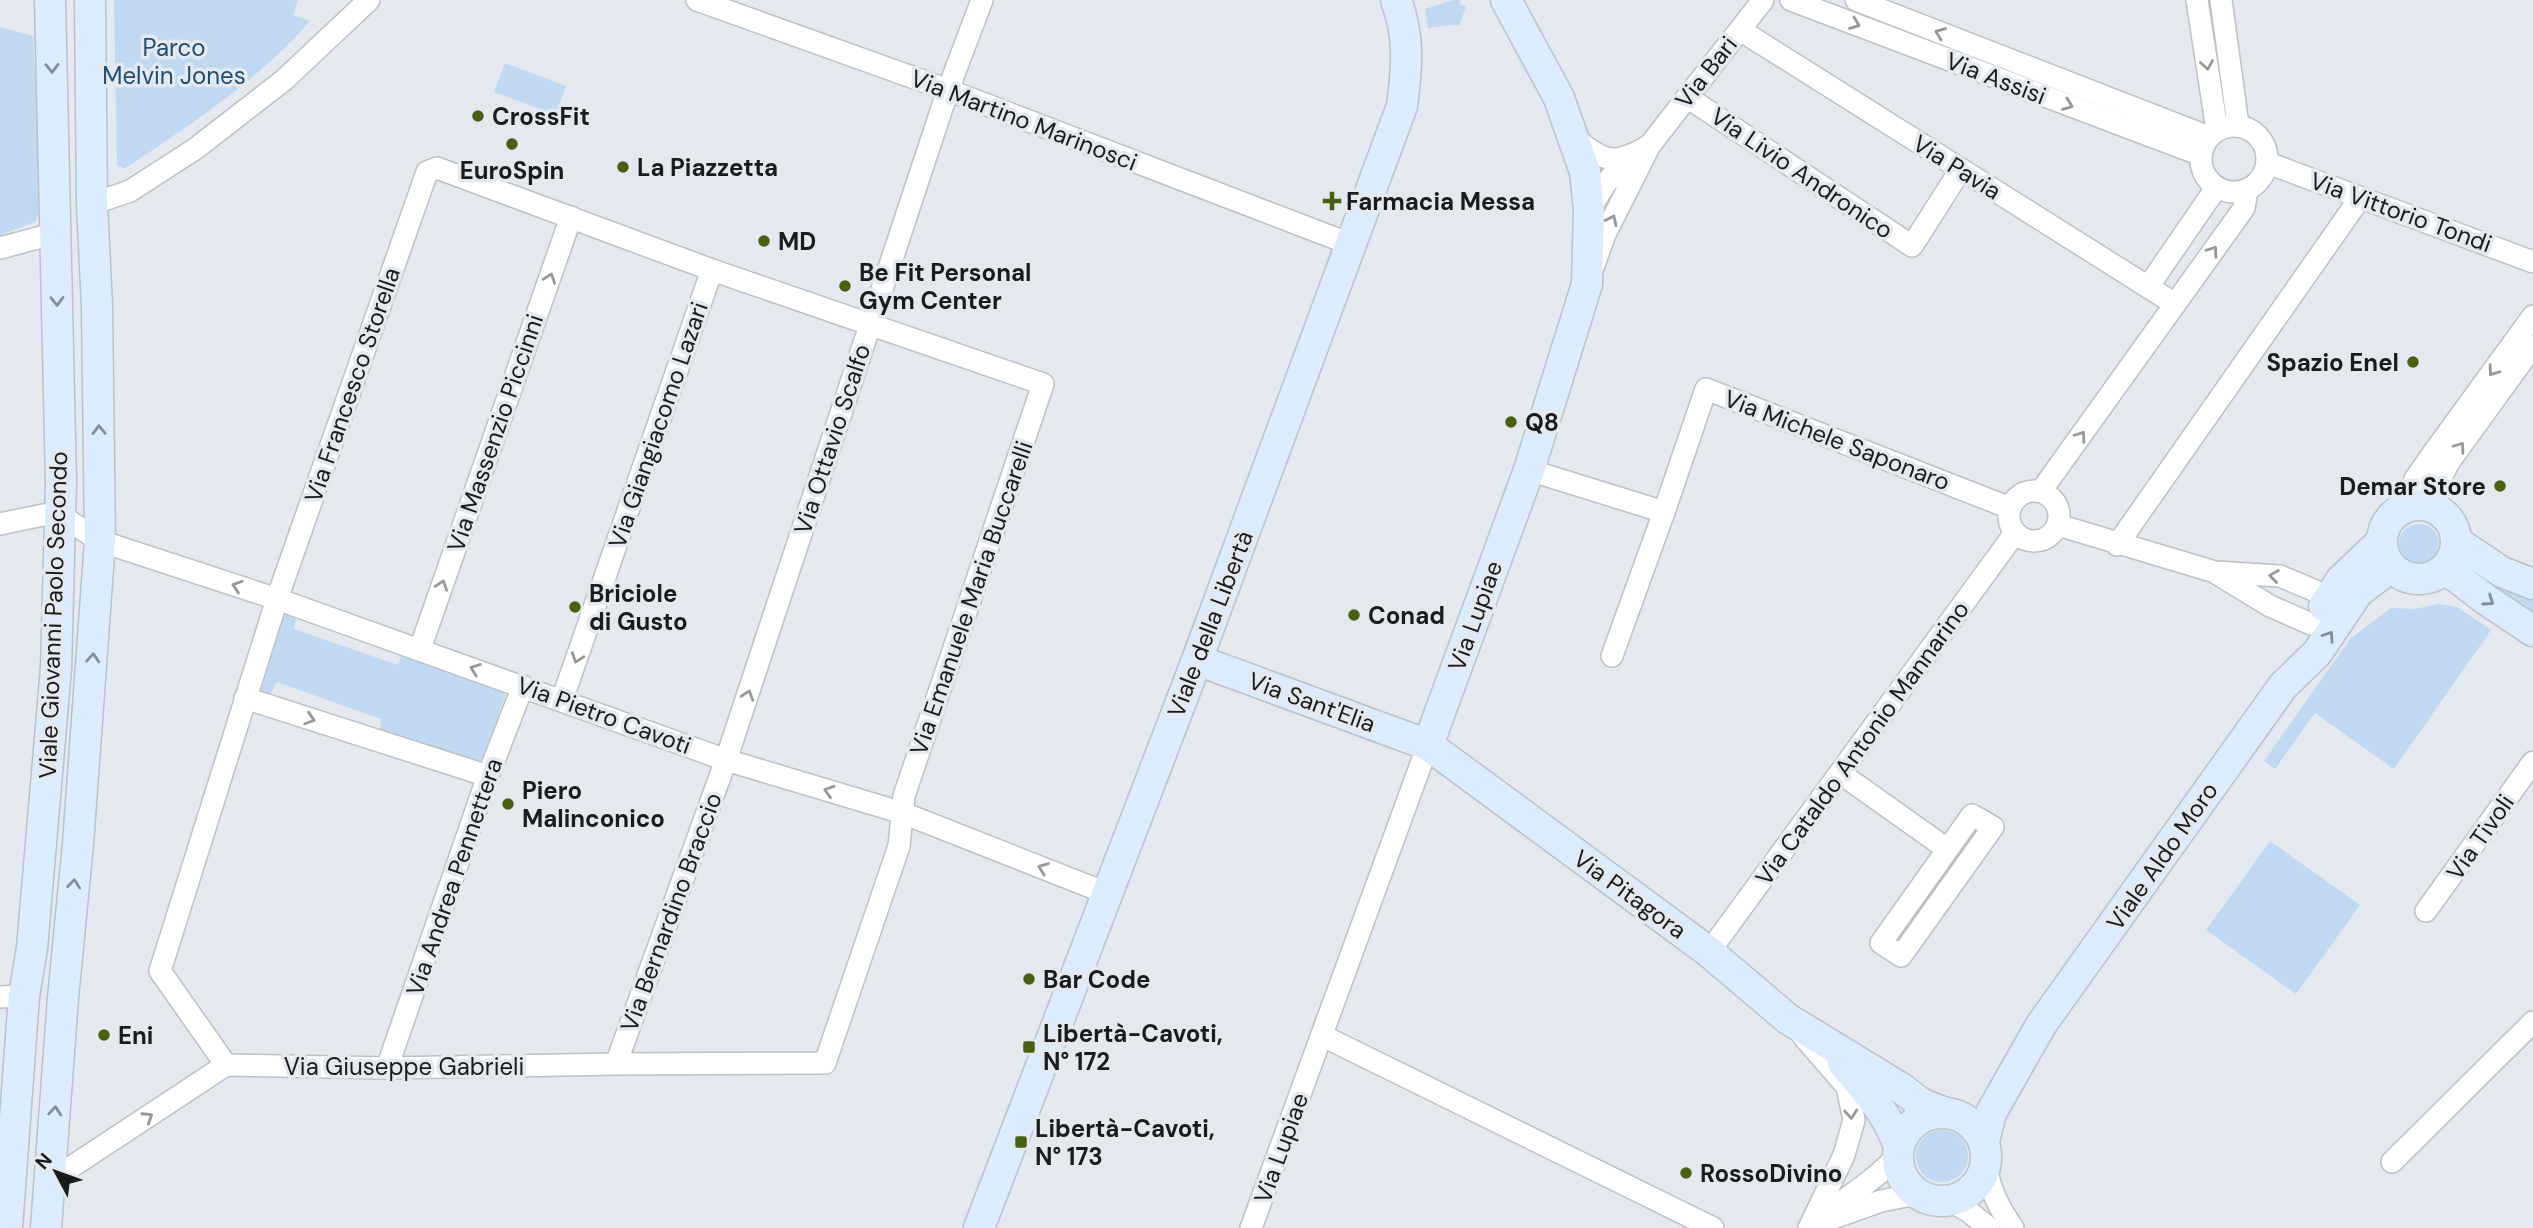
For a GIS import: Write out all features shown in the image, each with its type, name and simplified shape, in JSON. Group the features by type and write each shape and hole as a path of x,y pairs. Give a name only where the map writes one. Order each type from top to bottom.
{"main road":[{"name":"Viale Giovanni Paolo Secondo","path":"7,1228 12,997 32,948 55,668 60,515 50,0"},
{"name":"Viale Giovanni Paolo Secondo","path":"46,1228 100,541 90,0"},
{"name":"Via Lupiae","path":"1428,745 1530,470 1587,284 1589,210 1585,172 1559,98 1506,0"},
{"name":"Viale della Libertà","path":"979,1228 1197,660 1402,106 1408,60 1400,4"},
{"name":"Viale Aldo Moro","path":"1985,1153 1992,1113 2041,1025 2283,686 2317,653 2386,555 2385,527 2393,515 2420,508"},
{"path":"2386,555 2408,578 2428,579 2452,555 2454,528 2450,522 2420,508"},
{"name":"Viale Aldo Moro","path":"2283,686 2290,657 2330,597 2360,561 2386,555"},
{"path":"2452,555 2533,584"},
{"path":"2452,555 2485,599 2533,631"},
{"name":"Via Sant'Elia","path":"1197,660 1428,745"},
{"name":"Via Pitagora","path":"1428,745 1709,952 1788,1019 1901,1088 1922,1104 1966,1119 1977,1129 1985,1153"},
{"path":"12,997 63,998"},
{"name":"Viale Aldo Moro","path":"1948,1113 1975,1098 2041,1025"},
{"name":"Via Pitagora","path":"1830,1046 1882,1110 1892,1127 1898,1151 1899,1171 1906,1184 1917,1194"},
{"path":"1898,1151 1905,1133 1915,1122 1928,1115 1948,1113"},
{"path":"1917,1194 1939,1202 1963,1197 1974,1189 1982,1178 1985,1153"}],"street":[{"path":"92,204 130,191 195,149 284,80 353,9 369,0"},
{"name":"Via Martino Marinosci","path":"697,0 948,90 1350,244"},
{"name":"Via Ottavio Scalfo","path":"726,760 948,90 982,0"},
{"name":"Via Bari","path":"1587,284 1605,234 1650,145 1763,0"},
{"name":"Via Assisi","path":"1791,0 2216,137"},
{"name":"Via Assisi","path":"1856,0 2216,137"},
{"path":"2197,0 2216,137"},
{"path":"2216,137 2254,132 2265,146 2267,163 2261,179 2247,190 2231,193 2216,188 2204,174 2216,137 2221,0"},
{"name":"Via Pavia","path":"1740,30 2175,304"},
{"name":"Via Livio Andronico","path":"1687,97 1912,246 1961,170"},
{"path":"1573,137 1598,156 1627,159"},
{"name":"Via Bari","path":"1589,210 1606,183 1627,159 1650,145"},
{"name":"Via Vittorio Tondi","path":"2267,163 2533,262"},
{"name":"Via Francesco Storella","path":"277,599 427,172 437,168 571,218"},
{"path":"2148,287 2216,188"},
{"path":"2041,491 2244,208 2247,190"},
{"path":"2117,545 2361,198"},
{"path":"571,218 870,324"},
{"name":"Via Massenzio Piccinni","path":"419,649 571,218"},
{"path":"0,248 56,233"},
{"name":"Via Giangiacomo Lazari","path":"562,700 712,270"},
{"name":"Viale Aldo Moro","path":"2420,508 2415,479 2533,316"},
{"name":"Via Emanuele Maria Buccarelli","path":"870,324 1043,384 904,796 903,813"},
{"name":"Viale Aldo Moro","path":"2420,508 2435,489 2449,462 2533,346"},
{"name":"Via Michele Saponaro","path":"1612,656 1706,389 2010,508"},
{"path":"1530,470 1664,512"},
{"path":"2041,491 2050,496 2057,505 2060,515 2058,525 2052,534 2044,539 2024,539 2015,533 2011,525 2010,508 2022,494 2041,491"},
{"path":"0,524 43,515 60,515"},
{"name":"Via Pietro Cavoti","path":"60,515 100,541 277,599 726,760 903,813 1106,893"},
{"path":"2058,525 2117,545 2215,572 2280,576 2330,597"},
{"name":"Via Cataldo Antonio Mannarino","path":"1709,952 2015,533"},
{"path":"2215,572 2270,606 2311,624"},
{"path":"50,1181 226,1065 159,971 277,599"},
{"name":"Via Andrea Pennettera","path":"387,1068 488,776 523,686"},
{"path":"246,698 488,776"},
{"name":"Via Lupiae","path":"1253,1228 1428,745"},
{"name":"Via Bernardino Braccio","path":"617,1063 726,760"},
{"name":"Via Tivoli","path":"2426,911 2533,762"},
{"path":"1840,773 1947,849"},
{"name":"Via Giuseppe Gabrieli","path":"226,1065 387,1068 617,1063 825,1063 899,846 903,813"},
{"path":"1972,815 1993,827 1902,956 1881,943 1947,849 1972,815"},
{"path":"1788,1019 1847,1087 1854,1120 1844,1155 1810,1227"},
{"path":"2392,1162 2533,1022"},
{"path":"1323,1036 1713,1228"},
{"path":"1810,1227 1842,1199 1887,1168 1898,1151"},
{"name":"Via Pitagora","path":"1985,1153 1990,1187 2012,1228"},
{"path":"1810,1227 1881,1201 1917,1194"},
{"path":"1951,1201 1989,1228"}],"green space":[{"name":"Parco Melvin Jones","path":"114,0 298,0 293,15 310,21 290,43 245,83 198,119 124,169 117,165"},
{"path":"1460,0 1459,4 1466,7 1459,26 1428,28 1425,9"},
{"path":"0,27 33,36 42,206 35,222 0,235"},
{"path":"505,63 566,86 556,115 494,92"},
{"path":"2419,524 2433,530 2439,544 2433,558 2419,564 2405,558 2399,544 2405,530"},
{"path":"2466,558 2533,595 2533,620 2462,567"},
{"path":"2438,604 2457,607 2491,630 2394,769 2315,713 2275,769 2264,761 2350,639 2391,608 2415,609"},
{"path":"286,614 296,619 294,629 398,665 401,656 405,654 503,688 505,696 483,760 479,763 380,732 381,719 277,682 270,695 260,691 282,616"},
{"path":"2270,841 2360,905 2296,994 2206,930"},
{"path":"1942,1130 1952,1132 1960,1138 1966,1146 1966,1166 1960,1174 1952,1180 1942,1182 1932,1180 1924,1174 1918,1166 1916,1156 1918,1146 1924,1138 1932,1132"}],"place":[{"name":"CrossFit","path":"478,116"},
{"name":"EuroSpin","path":"512,144"},
{"name":"La Piazzetta","path":"623,167"},
{"name":"Farmacia Messa","path":"1332,201"},
{"name":"MD","path":"764,241"},
{"name":"Be Fit Personal Gym Center","path":"845,286"},
{"name":"Spazio Enel","path":"2413,362"},
{"name":"Q8","path":"1511,422"},
{"name":"Demar Store","path":"2500,486"},
{"name":"Briciole di Gusto","path":"575,607"},
{"name":"Conad","path":"1354,615"},
{"name":"Piero Malinconico","path":"508,804"},
{"name":"Bar Code","path":"1029,979"},
{"name":"Eni","path":"104,1035"},
{"name":"Libertà-Cavoti, N° 172","path":"1029,1047"},
{"name":"Libertà-Cavoti, N° 173","path":"1021,1142"},
{"name":"RossoDivino","path":"1686,1173"}]}
